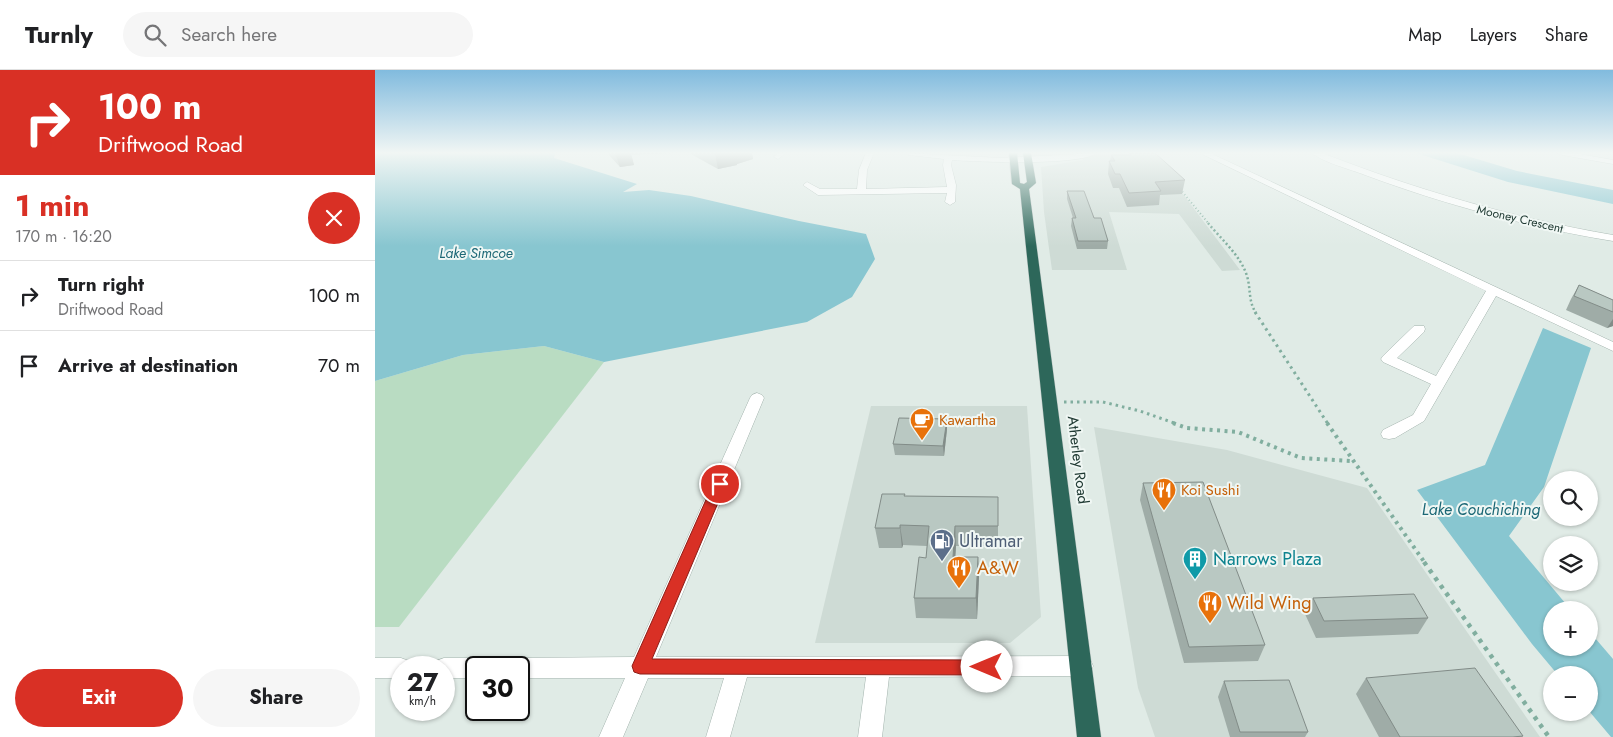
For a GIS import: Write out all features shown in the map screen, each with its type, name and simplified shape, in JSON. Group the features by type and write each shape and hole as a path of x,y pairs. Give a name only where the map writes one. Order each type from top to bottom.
{"highway":[{"name":"Atherley Road","path":"1016,184 1024,188"},
{"name":"Atherley Road","path":"1024,188 1030,184"},
{"name":"Atherley Road","path":"1024,188 1089,737"}],"street":[{"path":"861,192 862,184"},
{"path":"950,202 952,184"},
{"path":"1270,184 1613,347"},
{"name":"Mooney Crescent","path":"1403,184 1461,205 1517,220 1613,238"},
{"path":"807,185 818,192 951,190"},
{"path":"1389,434 1419,418 1493,290"},
{"path":"1419,328 1388,359 1439,382"},
{"path":"611,737 757,398"},
{"path":"530,668 1081,666"},
{"path":"717,737 739,667"},
{"path":"870,737 879,667"},
{"path":"375,668 390,668"}],"path":[{"path":"1178,188 1243,265 1248,277 1251,306 1352,461 1549,737"},
{"path":"1050,402 1103,402 1140,411 1187,428 1238,432 1301,458 1352,461"}],"shaded area":[{"path":"1042,184 1173,184 1183,194 1240,270 1222,271 1179,214 1109,212 1127,270 1052,270"},
{"path":"871,406 1027,406 1041,617 1010,643 815,643"},
{"path":"1094,427 1227,450 1367,488 1540,737 1155,737 1138,688"}],"green space":[{"path":"544,346 604,362 399,627 375,627 375,381 463,355"}],"water":[{"name":"Lake Simcoe","path":"375,184 637,184 623,192 649,190 691,196 799,221 866,234 875,259 852,297 807,322 604,362 544,346 463,355 375,381"},
{"path":"1518,184 1583,184 1613,190 1613,204"},
{"name":"Lake Couchiching","path":"1543,328 1591,348 1549,471 1543,471 1543,488 1509,536 1543,577 1543,591 1555,591 1563,601 1543,601 1543,656 1598,656 1598,642 1613,659 1613,737 1597,721 1598,666 1550,666 1417,490 1485,465"}],"building":[{"path":"1125,184 1156,184 1161,191 1129,193"},
{"path":"1067,191 1084,191 1094,218 1101,218 1108,241 1078,241 1072,218 1076,218"},
{"path":"1579,285 1613,300 1613,312 1574,296"},
{"path":"899,418 947,419 943,446 893,444"},
{"name":"Narrows Plaza","path":"1203,482 1265,645 1189,647 1143,483"},
{"path":"882,494 998,497 998,526 955,526 953,557 978,557 976,598 914,598 919,557 926,558 929,526 900,525 900,528 875,528"},
{"path":"1414,594 1428,618 1324,621 1313,598"},
{"path":"1475,668 1523,736 1400,737 1366,678"},
{"path":"1289,680 1308,732 1240,732 1224,681"}],"place":[{"name":"Kawartha","path":"922,441"},
{"name":"Koi Sushi","path":"1164,511"},
{"name":"Ultramar","path":"942,562"},
{"name":"Narrows Plaza","path":"1195,580"},
{"name":"A&W","path":"959,589"},
{"name":"Wild Wing","path":"1210,624"}],"route":[{"path":"720,484 640,666 987,667"}]}
